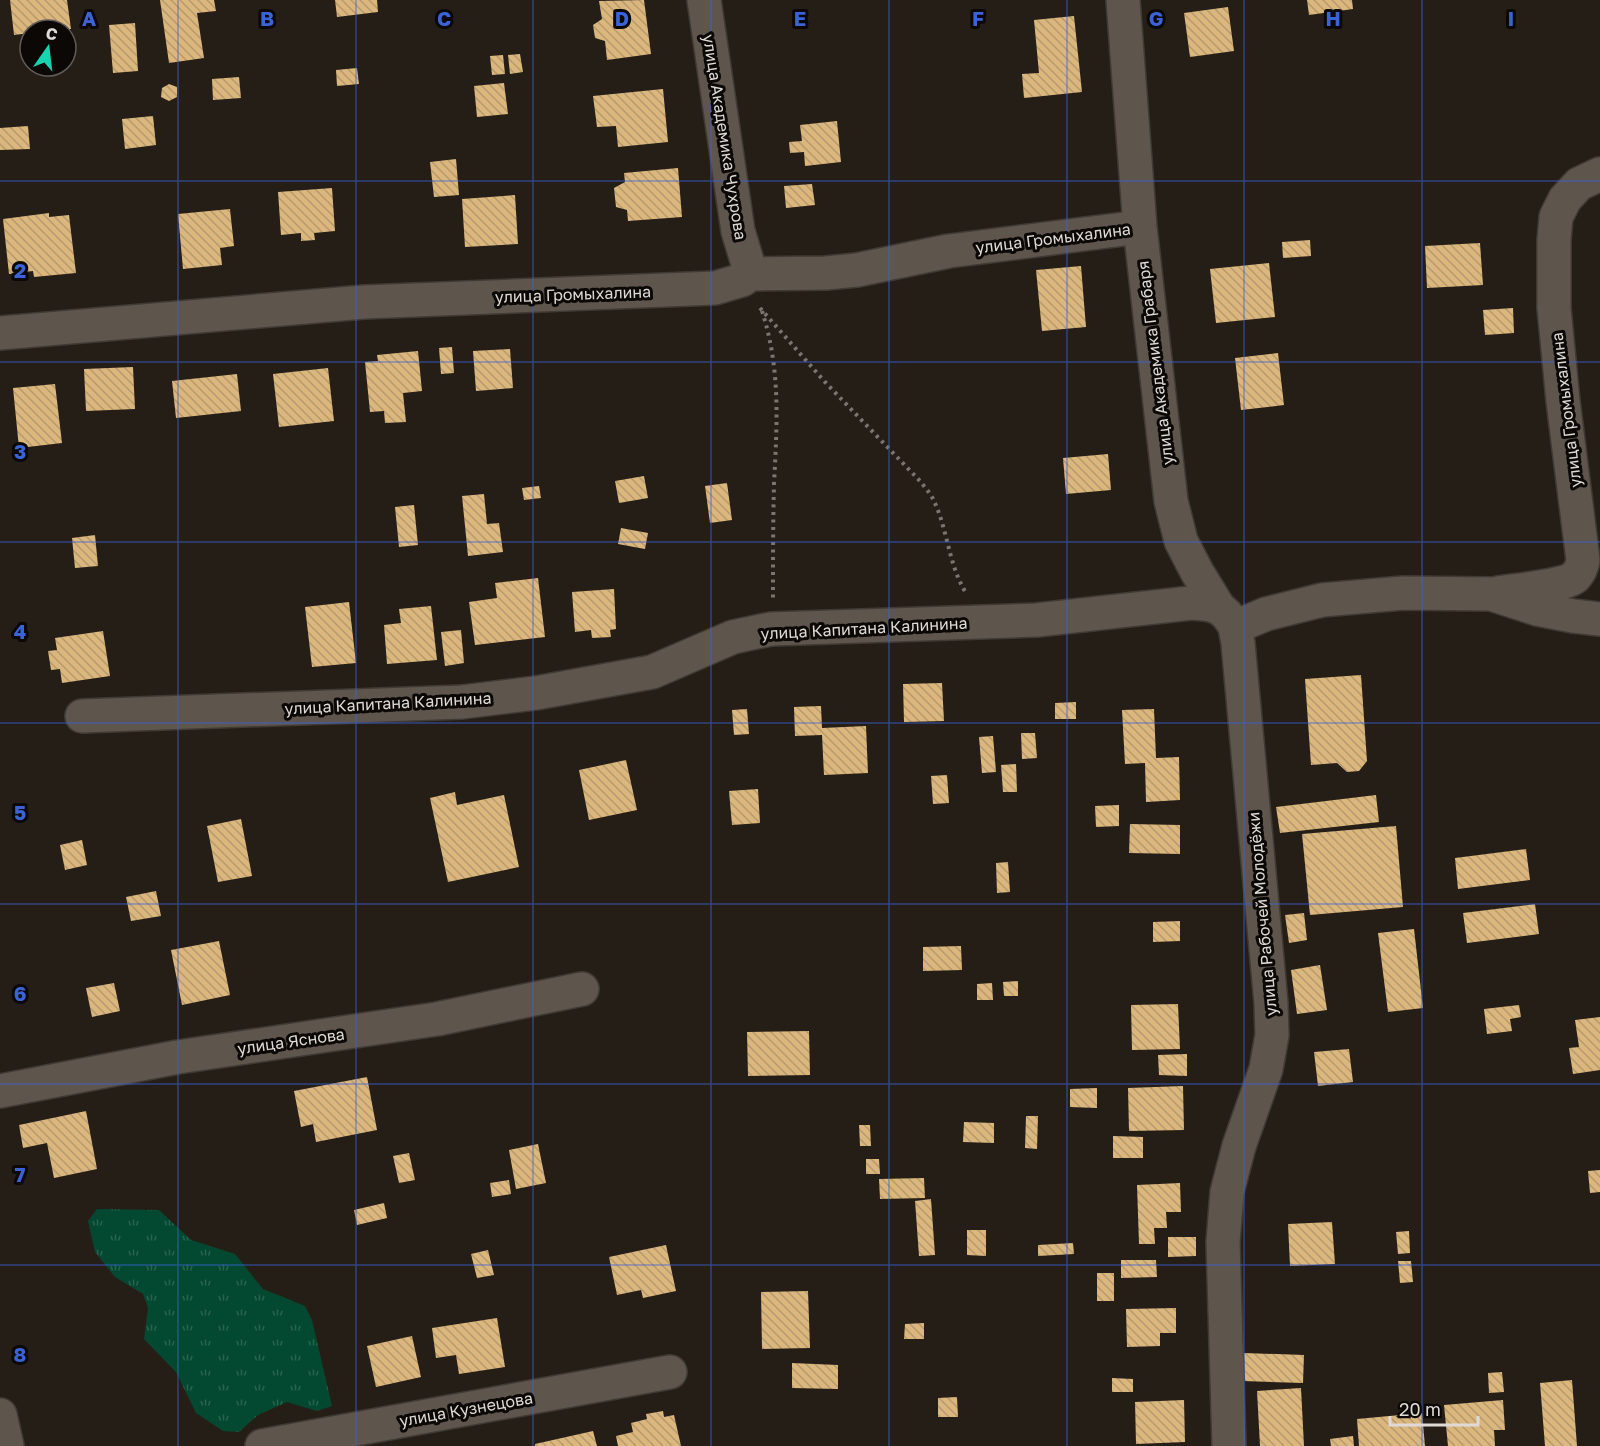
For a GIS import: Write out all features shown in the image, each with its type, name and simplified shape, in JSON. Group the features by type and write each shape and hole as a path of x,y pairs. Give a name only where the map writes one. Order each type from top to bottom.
{"street":[{"name":"улица Академика Чухрова","path":"704,0 736,219 752,274"},
{"name":"улица Академика Грабаря","path":"1123,0 1140,228 1172,501 1182,541 1197,572 1227,617"},
{"name":"улица Громыхалина","path":"1563,582 1574,578 1580,571 1583,560 1555,320 1556,217 1565,198 1579,184 1600,174"},
{"name":"улица Громыхалина","path":"0,333 364,302 715,288 742,280 752,274 826,273 857,270 949,251 1140,228"},
{"path":"1227,617 1266,615 1322,600 1403,593 1491,594 1563,582 1582,582 1600,586"},
{"path":"1491,594 1537,609 1600,619"},
{"name":"улица Капитана Калинина","path":"82,716 462,702 536,693 652,672 733,637 771,629 1037,620 1191,603 1206,604 1227,617"},
{"name":"улица Рабочей Молодёжи","path":"1227,617 1238,643 1270,991 1272,1035 1266,1070 1239,1146 1227,1192 1223,1242 1229,1446"},
{"name":"улица Яснова","path":"0,1090 178,1057 437,1019 582,989"},
{"name":"улица Кузнецова","path":"262,1446 670,1372"},
{"path":"0,1415 7,1446"}],"path":[{"path":"752,274 760,308 769,332 775,369 778,416 774,486 773,601"},
{"path":"760,308 933,498 943,523 961,585 975,606 996,621"}],"green space":[{"path":"97,1209 159,1210 191,1240 235,1254 263,1289 305,1306 312,1320 332,1406 317,1411 287,1402 258,1415 239,1432 223,1431 196,1413 176,1372 144,1339 148,1308 143,1294 115,1277 95,1252 88,1221"}],"building":[{"path":"10,0 67,0 69,18 18,18 18,34 14,35"},
{"path":"160,0 214,0 216,11 197,13 204,58 169,63"},
{"path":"335,0 377,0 378,12 337,17"},
{"path":"644,0 651,54 607,60 605,41 595,38 593,25 602,19 599,1"},
{"path":"1307,0 1352,0 1353,9 1309,15"},
{"path":"1228,7 1234,51 1190,57 1184,13"},
{"path":"1074,16 1082,92 1024,98 1022,74 1039,73 1034,20"},
{"path":"135,23 138,71 113,73 109,25"},
{"path":"520,54 523,72 510,74 508,55"},
{"path":"503,55 505,74 492,75 490,56"},
{"path":"357,68 359,84 337,86 336,70"},
{"path":"239,77 241,98 213,100 212,79"},
{"path":"504,83 508,114 477,117 474,86"},
{"path":"169,84 177,87 177,97 169,101 161,97 162,88"},
{"path":"663,89 668,142 618,147 616,126 597,127 593,96"},
{"path":"153,116 156,145 125,149 122,119"},
{"path":"837,121 841,162 805,166 804,152 790,153 789,142 802,141 800,125"},
{"path":"28,126 30,149 0,150 0,128"},
{"path":"456,159 459,195 434,197 430,162"},
{"path":"678,168 682,217 628,221 627,210 616,207 614,188 625,182 624,173"},
{"path":"812,184 815,205 786,208 784,186"},
{"path":"332,188 335,231 314,233 315,240 301,241 301,233 281,235 278,192"},
{"path":"515,195 518,244 465,247 462,199"},
{"path":"230,209 234,246 220,248 222,265 183,269 178,214"},
{"path":"49,213 49,217 69,215 76,273 34,277 33,271 9,274 3,219"},
{"path":"1310,240 1311,256 1283,258 1282,242"},
{"path":"1480,243 1483,285 1427,288 1425,246"},
{"path":"1269,263 1275,317 1216,323 1210,269"},
{"path":"1081,266 1086,327 1042,331 1036,270"},
{"path":"1513,308 1514,333 1485,335 1483,310"},
{"path":"452,347 454,373 441,374 439,348"},
{"path":"510,349 513,388 476,391 473,351"},
{"path":"418,351 422,391 403,393 406,422 385,423 384,411 370,412 365,362 378,361 377,355"},
{"path":"1278,353 1284,405 1241,410 1235,358"},
{"path":"133,367 135,409 86,411 84,369"},
{"path":"328,368 334,421 279,427 273,374"},
{"path":"237,374 241,411 176,418 172,381"},
{"path":"55,384 62,443 19,448 13,388"},
{"path":"1108,454 1111,490 1066,494 1063,458"},
{"path":"644,476 648,498 619,503 615,481"},
{"path":"727,483 732,520 710,523 705,486"},
{"path":"539,486 541,498 524,500 522,488"},
{"path":"484,494 487,524 499,523 503,552 468,556 462,496"},
{"path":"414,505 418,545 399,547 395,507"},
{"path":"621,528 648,533 645,549 618,544"},
{"path":"95,535 98,566 75,568 72,538"},
{"path":"538,578 545,637 475,645 469,602 497,598 495,583"},
{"path":"614,589 616,629 610,630 611,637 592,638 591,630 575,632 572,592"},
{"path":"349,602 356,663 312,667 305,607"},
{"path":"431,606 437,660 387,664 384,625 401,623 399,609"},
{"path":"461,630 464,663 445,666 441,632"},
{"path":"103,631 110,676 62,683 60,669 51,670 48,651 57,650 55,638"},
{"path":"1361,675 1367,761 1359,771 1347,772 1337,763 1311,765 1305,679"},
{"path":"942,683 944,721 904,722 903,684"},
{"path":"1076,702 1076,719 1055,719 1055,703"},
{"path":"821,706 822,728 866,726 868,773 824,775 822,735 795,736 794,707"},
{"path":"747,709 749,734 734,735 732,710"},
{"path":"1154,709 1156,758 1179,757 1180,800 1146,802 1145,763 1125,764 1122,710"},
{"path":"1021,733 1035,733 1037,758 1022,759"},
{"path":"993,736 996,772 982,773 979,737"},
{"path":"626,760 637,810 589,820 579,770"},
{"path":"1016,764 1017,792 1003,792 1001,765"},
{"path":"947,775 949,803 933,804 931,776"},
{"path":"758,789 760,823 732,825 729,791"},
{"path":"455,792 457,805 504,795 519,867 448,882 430,798"},
{"path":"1376,795 1379,822 1280,833 1276,807"},
{"path":"1119,805 1119,826 1096,827 1095,806"},
{"path":"241,819 252,876 218,882 207,826"},
{"path":"1130,824 1180,825 1180,854 1129,853"},
{"path":"1396,826 1403,907 1310,915 1302,834"},
{"path":"82,840 87,865 65,870 60,845"},
{"path":"1526,849 1530,880 1458,889 1455,858"},
{"path":"1008,862 1010,892 997,893 996,863"},
{"path":"156,891 161,916 131,921 126,897"},
{"path":"1535,904 1539,934 1467,943 1463,913"},
{"path":"1304,913 1307,940 1289,943 1285,915"},
{"path":"1180,921 1180,941 1153,942 1153,922"},
{"path":"1414,929 1423,1008 1388,1012 1378,933"},
{"path":"219,941 230,995 182,1005 171,950"},
{"path":"961,946 962,970 923,971 923,947"},
{"path":"1320,965 1327,1010 1297,1014 1291,970"},
{"path":"1018,981 1018,996 1004,996 1003,982"},
{"path":"114,983 120,1011 92,1017 86,988"},
{"path":"992,983 993,1000 977,1000 977,984"},
{"path":"1178,1004 1180,1049 1132,1050 1131,1005"},
{"path":"1519,1005 1521,1017 1510,1019 1512,1031 1487,1034 1484,1009"},
{"path":"1600,1017 1600,1070 1573,1074 1569,1048 1579,1047 1575,1020"},
{"path":"809,1031 810,1075 748,1076 747,1032"},
{"path":"1349,1049 1353,1082 1318,1086 1314,1052"},
{"path":"1187,1054 1187,1076 1159,1075 1158,1055"},
{"path":"367,1077 377,1130 316,1142 313,1124 301,1127 294,1091"},
{"path":"1183,1086 1184,1130 1129,1131 1128,1088"},
{"path":"1097,1088 1097,1108 1070,1107 1070,1089"},
{"path":"86,1111 97,1169 54,1178 47,1143 23,1148 19,1125"},
{"path":"1026,1116 1038,1116 1037,1149 1025,1148"},
{"path":"964,1122 994,1123 994,1143 963,1142"},
{"path":"859,1125 870,1125 871,1146 860,1146"},
{"path":"1113,1136 1143,1137 1143,1158 1113,1158"},
{"path":"538,1144 546,1183 516,1189 509,1150"},
{"path":"409,1153 415,1180 399,1183 393,1156"},
{"path":"866,1159 879,1159 880,1174 866,1174"},
{"path":"1600,1170 1600,1192 1590,1193 1588,1171"},
{"path":"924,1178 925,1198 880,1199 879,1179"},
{"path":"509,1180 511,1194 492,1197 490,1183"},
{"path":"1180,1183 1181,1212 1166,1212 1167,1228 1154,1228 1155,1244 1139,1244 1137,1185"},
{"path":"931,1199 935,1255 919,1256 915,1201"},
{"path":"384,1203 387,1218 357,1225 354,1210"},
{"path":"1332,1222 1335,1264 1290,1266 1288,1224"},
{"path":"967,1230 986,1230 986,1256 967,1255"},
{"path":"1409,1231 1410,1253 1398,1254 1396,1232"},
{"path":"1168,1237 1196,1237 1196,1256 1168,1257"},
{"path":"1073,1243 1074,1254 1038,1256 1038,1245"},
{"path":"666,1245 676,1291 643,1298 641,1290 617,1295 609,1257"},
{"path":"488,1250 494,1275 477,1278 471,1254"},
{"path":"1121,1260 1156,1260 1157,1277 1121,1278"},
{"path":"1398,1261 1411,1261 1413,1282 1400,1283"},
{"path":"1097,1273 1114,1273 1114,1301 1097,1301"},
{"path":"808,1291 810,1348 762,1349 761,1292"},
{"path":"1176,1308 1176,1333 1160,1333 1160,1346 1127,1347 1126,1309"},
{"path":"497,1318 505,1367 459,1374 456,1355 436,1358 432,1328"},
{"path":"924,1323 924,1339 904,1339 905,1324"},
{"path":"412,1336 421,1377 376,1387 367,1346"},
{"path":"1244,1353 1304,1355 1303,1383 1243,1381"},
{"path":"792,1363 838,1365 838,1389 792,1388"},
{"path":"1502,1372 1504,1392 1489,1393 1488,1373"},
{"path":"1112,1378 1133,1379 1133,1392 1112,1392"},
{"path":"1572,1380 1577,1446 1545,1446 1540,1383"},
{"path":"1301,1388 1304,1446 1260,1446 1257,1391"},
{"path":"957,1397 958,1417 938,1417 938,1398"},
{"path":"1184,1400 1185,1442 1136,1444 1135,1402"},
{"path":"1503,1400 1505,1430 1494,1430 1495,1446 1448,1446 1444,1405"},
{"path":"663,1411 664,1417 674,1415 681,1446 618,1446 616,1436 633,1432 631,1423 647,1419 646,1414"},
{"path":"1422,1413 1425,1446 1359,1446 1357,1419"},
{"path":"593,1431 597,1446 535,1446 535,1444"},
{"path":"1353,1436 1354,1446 1331,1446 1330,1439"}]}
